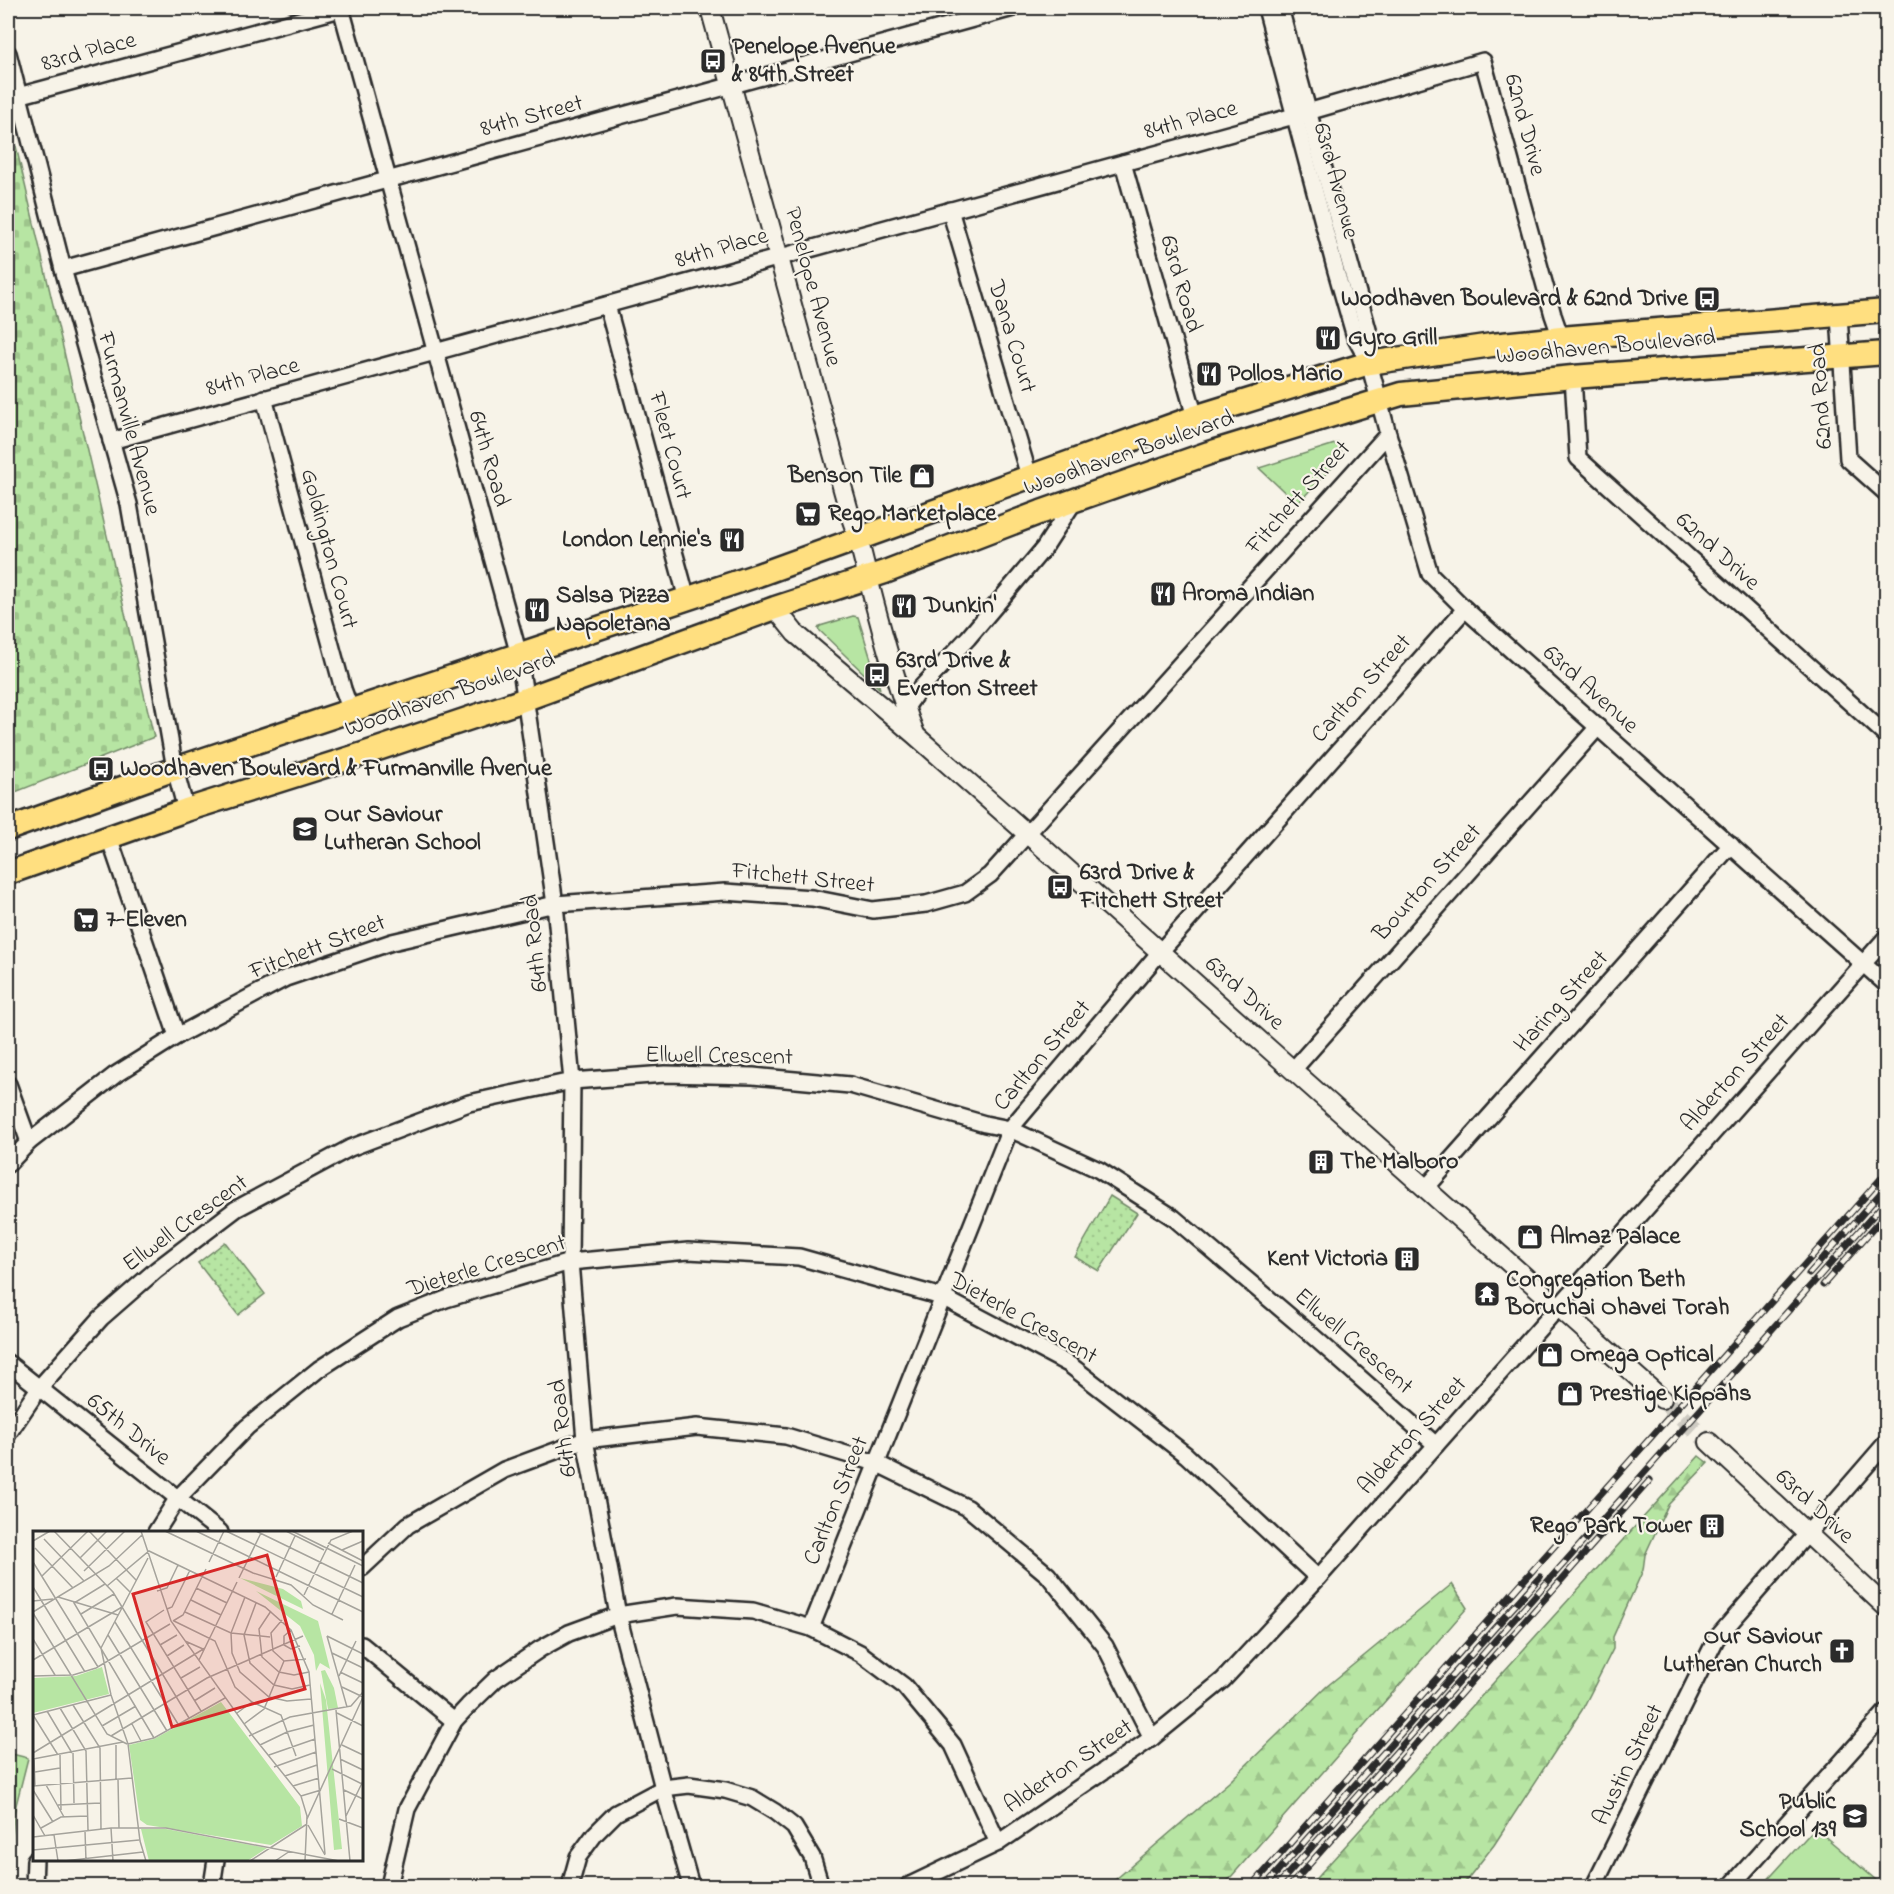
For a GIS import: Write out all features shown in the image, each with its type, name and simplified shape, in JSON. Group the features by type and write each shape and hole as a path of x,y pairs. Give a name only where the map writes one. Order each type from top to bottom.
{"main road":[{"name":"Woodhaven Boulevard","path":"8,829 175,769 687,599 1195,417 1369,363 1492,345 1561,338 1887,311"},
{"name":"Woodhaven Boulevard","path":"8,873 186,810 363,754 526,698 776,608 868,578 1075,500 1209,453 1401,394 1573,376 1887,353"}],"street":[{"name":"83rd Place","path":"18,96 342,8"},
{"name":"64th Road","path":"342,8 519,655 555,904 572,1081 570,1262 585,1440 618,1615 691,1887"},
{"name":"Penelope Avenue","path":"710,8 850,515 859,538 868,578"},
{"name":"84th Street","path":"63,268 1013,8"},
{"name":"63rd Avenue","path":"1266,8 1302,114 1370,337 1369,363 1378,401 1430,573 1465,609 1887,984"},
{"name":"63rd Avenue","path":"1280,8 1302,114"},
{"name":"Furmanville Avenue","path":"8,53 63,268 129,504 175,769 186,810"},
{"name":"84th Place","path":"111,441 1302,114 1483,61"},
{"name":"62nd Drive","path":"1483,61 1561,338"},
{"name":"63rd Road","path":"1123,163 1195,417"},
{"name":"Dana Court","path":"950,210 1029,476"},
{"name":"Fleet Court","path":"607,305 687,599"},
{"name":"62nd Road","path":"1839,315 1848,459 1887,493"},
{"name":"62nd Drive","path":"1573,376 1578,458 1887,735"},
{"name":"Goldington Court","path":"264,398 342,689 351,711"},
{"name":"Fitchett Street","path":"8,1164 29,1142 115,1075 177,1036 286,978 392,942 555,904 725,892 812,898 873,910 926,904 965,893 990,875 1388,434"},
{"path":"905,709 916,693 968,638 1044,548 1075,500"},
{"name":"63rd Drive","path":"868,578 905,709 915,735 1662,1398"},
{"path":"776,608 795,633 915,735"},
{"name":"Carlton Street","path":"811,1628 1010,1129 1160,952 1465,609"},
{"name":"Bourton Street","path":"1293,1070 1598,727"},
{"path":"109,837 177,1036"},
{"name":"Haring Street","path":"1426,1188 1731,845"},
{"name":"Alderton Street","path":"908,1887 998,1843 1152,1738 1223,1680 1318,1578 1887,938"},
{"name":"Ellwell Crescent","path":"8,1434 39,1388 101,1318 156,1270 236,1209 350,1148 469,1103 572,1081 666,1074 753,1076 850,1085 985,1124 1010,1129 1099,1170 1174,1218 1436,1444"},
{"path":"8,1084 29,1142"},
{"name":"Dieterle Crescent","path":"157,1531 177,1499 247,1427 319,1369 398,1318 446,1299 570,1262 688,1251 799,1257 942,1297 1070,1365 1186,1455 1318,1578"},
{"name":"65th Drive","path":"8,1363 217,1531"},
{"path":"363,1567 408,1525 446,1503 504,1470 585,1440 697,1427 786,1436 876,1463 968,1508 1048,1575 1105,1646 1152,1738"},
{"name":"63rd Drive","path":"1709,1442 1887,1607"},
{"name":"Austin Street","path":"1594,1887 1716,1638 1887,1443"},
{"path":"389,1887 407,1809 454,1721 496,1679 540,1649 569,1633 618,1615 677,1606 753,1611 811,1628 860,1653 904,1686 953,1745 998,1843"},
{"path":"363,1646 454,1721"},
{"path":"1731,1887 1887,1712"},
{"path":"570,1887 578,1857 616,1813 663,1788 689,1785 726,1790 752,1798 775,1812 794,1827 812,1857 821,1887"},
{"path":"34,1887 35,1861"},
{"path":"212,1887 216,1861"}],"green space":[{"path":"8,112 154,737 8,795"},
{"path":"1338,443 1343,456 1297,504 1259,468"},
{"path":"853,616 858,617 880,689 818,629 820,626"},
{"path":"1110,1196 1137,1213 1099,1271 1075,1257"},
{"path":"225,1242 265,1294 238,1315 198,1263"},
{"path":"1699,1456 1708,1463 1668,1505 1645,1555 1643,1570 1613,1637 1613,1649 1582,1710 1494,1845 1462,1886 1309,1886"},
{"path":"1452,1584 1467,1608 1223,1886 1108,1886 1229,1782 1326,1687"},
{"path":"8,1753 28,1758 14,1813 8,1886"},
{"path":"1815,1828 1883,1886 1762,1886"}],"tunnel":[{"path":"1662,1399 1709,1442"}],"railway":[{"path":"1252,1886 1886,1173"},
{"path":"1809,1274 1886,1187"},
{"path":"1277,1886 1886,1201"},
{"path":"1823,1285 1886,1214"},
{"path":"1290,1886 1650,1480"},
{"path":"1265,1886 1540,1577"}],"place":[{"name":"Penelope Avenue & 84th Street","path":"713,61"},
{"name":"Woodhaven Boulevard & 62nd Drive","path":"1707,299"},
{"name":"Gyro Grill","path":"1328,338"},
{"name":"Pollos Mario","path":"1209,374"},
{"name":"Benson Tile","path":"922,476"},
{"name":"Rego Marketplace","path":"808,514"},
{"name":"London Lennie's","path":"732,540"},
{"name":"Aroma Indian","path":"1163,594"},
{"name":"Dunkin'","path":"904,606"},
{"name":"Salsa Pizza Napoletana","path":"537,610"},
{"name":"63rd Drive & Everton Street","path":"877,675"},
{"name":"Woodhaven Boulevard & Furmanville Avenue","path":"101,769"},
{"name":"Our Saviour Lutheran School","path":"305,829"},
{"name":"63rd Drive & Fitchett Street","path":"1060,887"},
{"name":"7-Eleven","path":"86,920"},
{"name":"The Malboro","path":"1321,1162"},
{"name":"Almaz Palace","path":"1530,1237"},
{"name":"Kent Victoria","path":"1407,1259"},
{"name":"Congregation Beth Boruchai Ohavei Torah","path":"1487,1294"},
{"name":"Omega Optical","path":"1550,1355"},
{"name":"Prestige Kippahs","path":"1570,1394"},
{"name":"Rego Park Tower","path":"1712,1526"},
{"name":"Our Saviour Lutheran Church","path":"1842,1651"},
{"name":"Public School 139","path":"1855,1816"}]}
